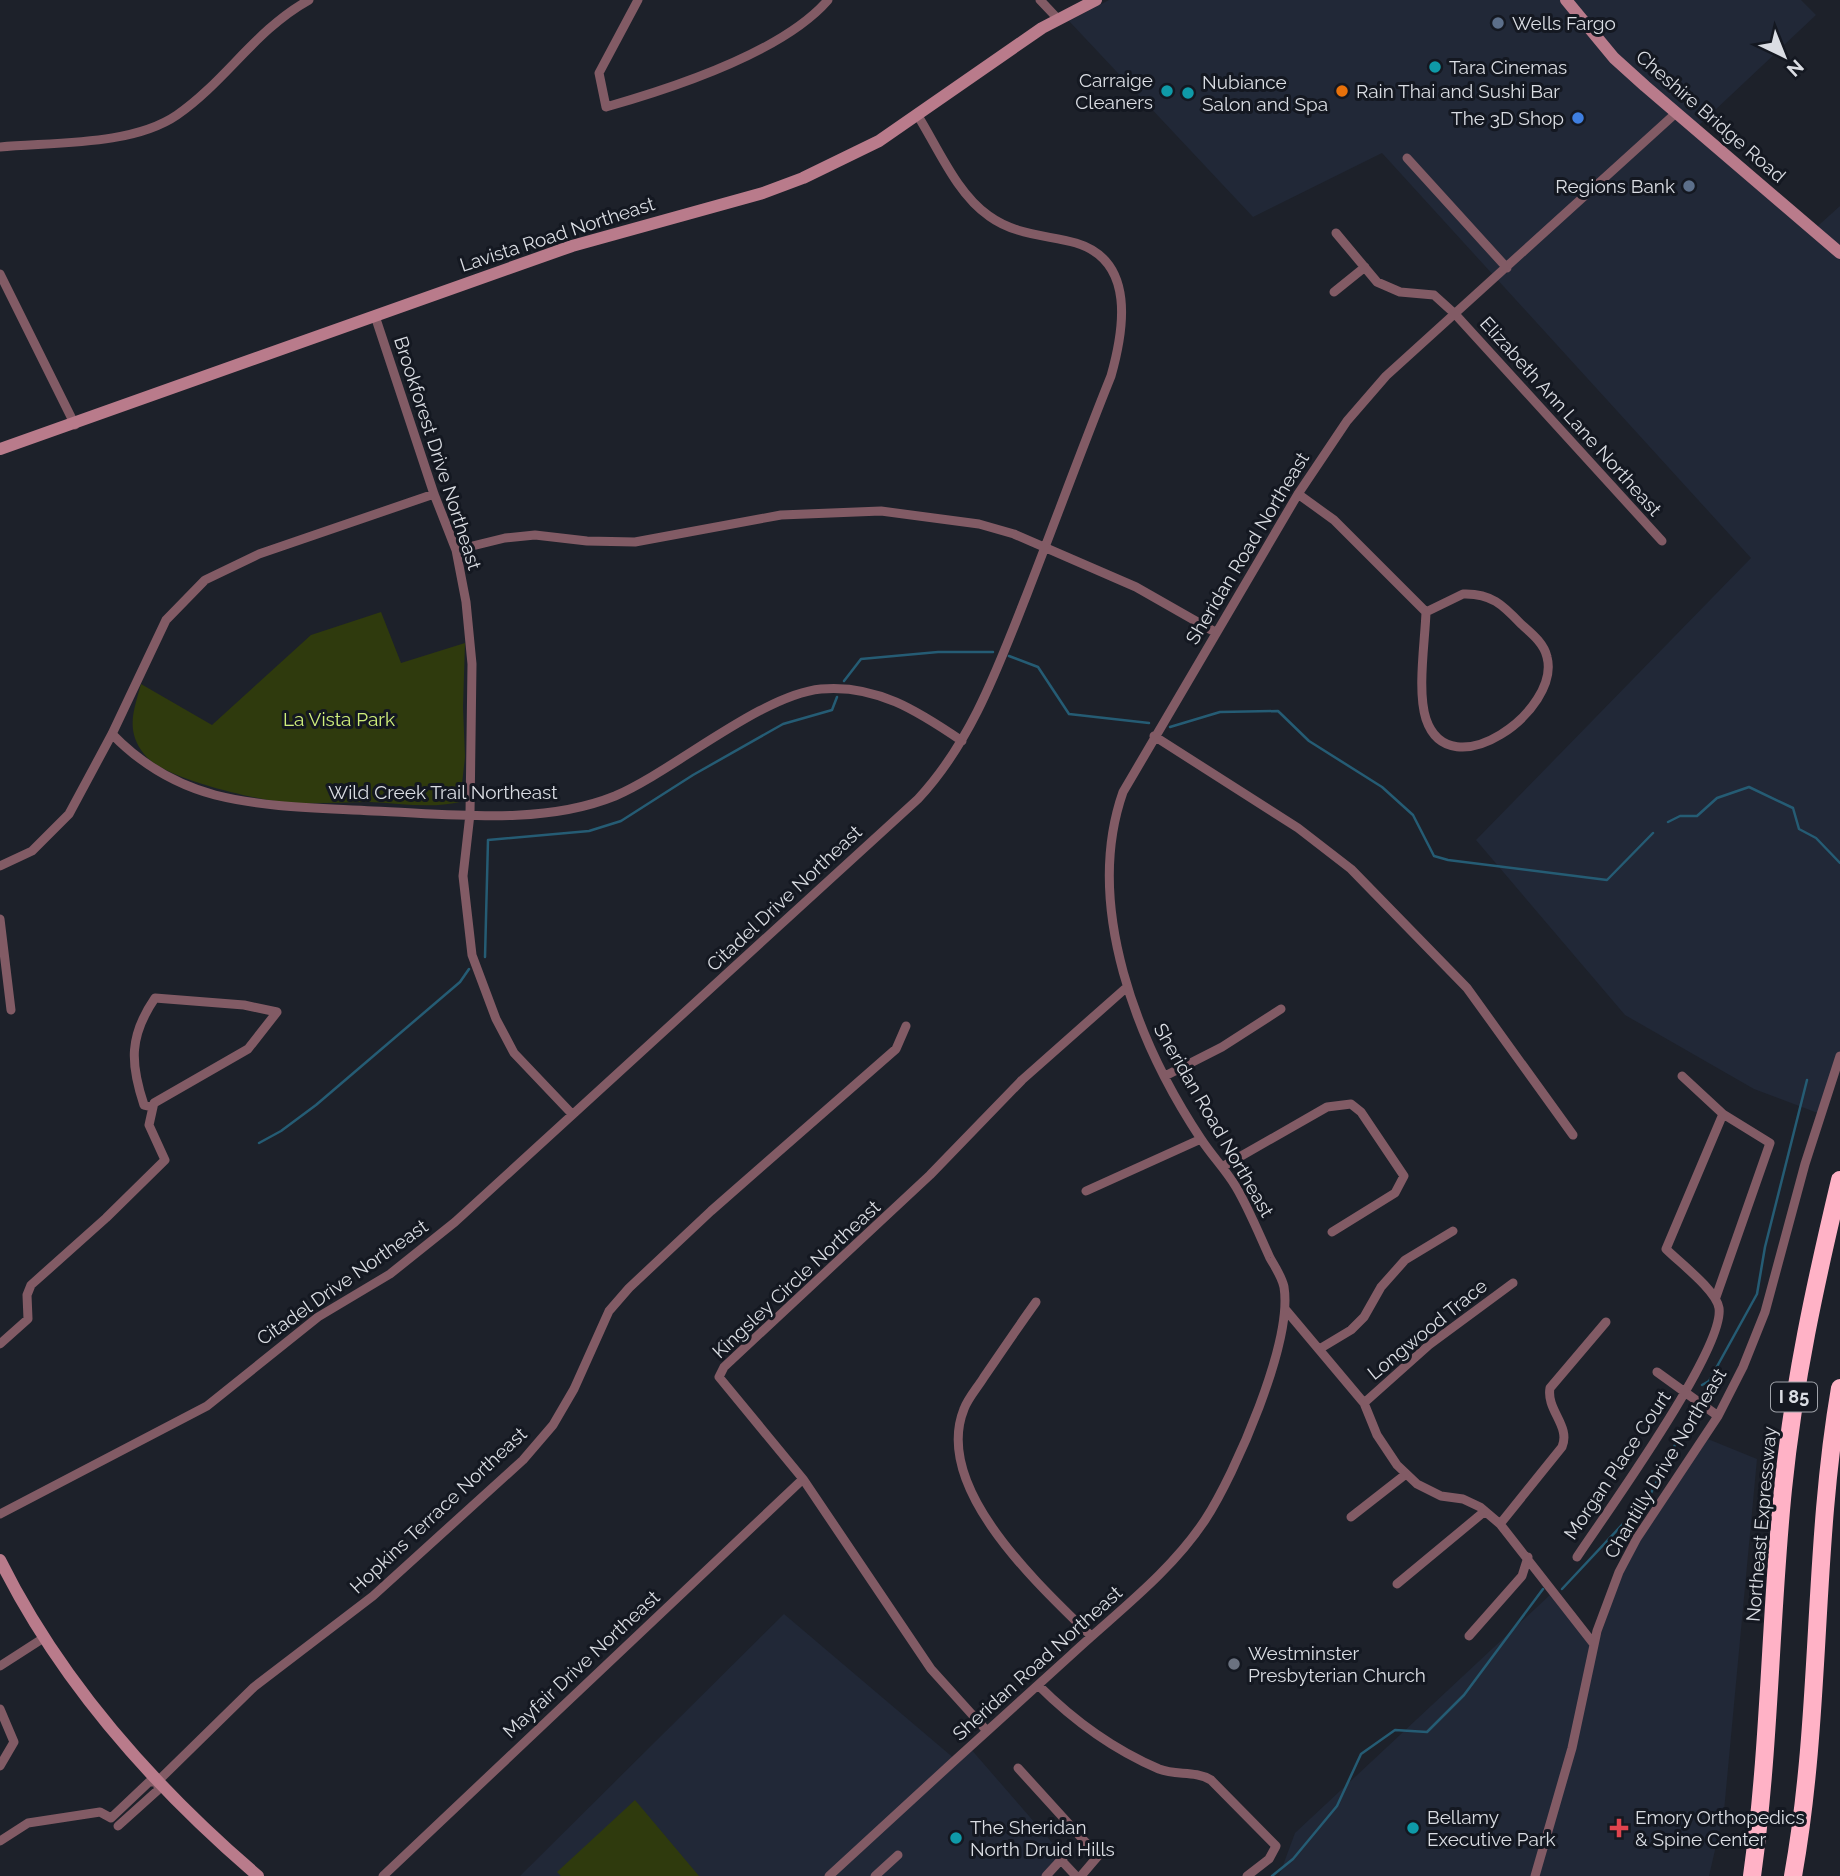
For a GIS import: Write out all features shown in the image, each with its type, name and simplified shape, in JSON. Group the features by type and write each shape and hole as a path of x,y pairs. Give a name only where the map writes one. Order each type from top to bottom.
{"highway":[{"name":"Northeast Expressway","path":"1752,1876 1765,1765 1783,1491 1794,1397 1806,1319 1840,1180"},
{"name":"I 85","path":"1793,1876 1809,1769 1820,1569 1840,1388"}],"main road":[{"name":"Lavista Road Northeast","path":"0,449 75,425 572,246 786,185 852,156 918,116 1058,19 1096,0"},
{"name":"Cheshire Bridge Road","path":"1566,0 1614,58 1840,253"},
{"path":"0,1560 42,1639 87,1699 203,1828 258,1876"}],"street":[{"path":"0,147 105,138 157,125 176,116 198,98 261,34 307,0"},
{"path":"638,0 599,74 606,107 666,90 760,49 815,15 828,0"},
{"path":"1040,0 1058,19"},
{"name":"Sheridan Road Northeast","path":"828,1876 1138,1595 1197,1532 1223,1492 1272,1370 1285,1309 1284,1284 1237,1189 1201,1139 1165,1076 1137,1021 1127,987 1114,920 1111,865 1115,815 1123,792 1298,494 1347,421 1374,388 1676,113"},
{"name":"Citadel Drive Northeast","path":"0,1514 207,1406 318,1317 390,1274 455,1223 918,799 935,781 962,741 989,690 1114,367 1122,314 1119,283 1105,260 1088,249 1023,232 988,216 967,194 918,116"},
{"path":"1407,158 1507,268"},
{"name":"Elizabeth Ann Lane Northeast","path":"1336,233 1377,282 1400,292 1434,295 1455,314 1662,541"},
{"path":"1334,292 1364,267"},
{"path":"0,274 75,425"},
{"name":"Brookforest Drive Northeast","path":"374,316 434,494 456,550 469,622 472,664 470,814 463,876 474,961 496,1019 514,1053 572,1114"},
{"path":"0,866 32,851 57,828 79,796 112,734 166,620 205,580 259,554 434,494"},
{"path":"1298,494 1334,520 1426,612 1423,698 1427,722 1449,745 1464,748 1481,745 1500,736 1540,696 1549,667 1542,645 1503,605 1491,597 1463,594 1426,612"},
{"path":"456,550 505,538 535,535 612,542 662,539 781,515 881,511 979,524 1014,534 1136,587 1215,632"},
{"name":"Wild Creek Trail Northeast","path":"112,734 153,770 213,794 247,802 302,808 470,814 544,813 592,804 642,783 777,704 818,690 844,689 885,696 912,707 962,741"},
{"path":"1154,737 1298,828 1351,869 1467,988 1573,1135"},
{"path":"0,919 11,1010"},
{"name":"Kingsley Circle Northeast","path":"987,1731 931,1670 803,1479 719,1377 724,1367 921,1184 1022,1080 1127,987"},
{"path":"0,1344 28,1319 27,1295 31,1285 165,1160 149,1125 154,1103 248,1049 277,1012 244,1005 155,998 139,1021 133,1072 144,1105 153,1107"},
{"path":"1165,1076 1222,1047 1281,1009"},
{"name":"Hopkins Terrace Northeast","path":"158,1781 254,1687 373,1596 523,1460 553,1425 574,1389 609,1311 711,1211 896,1049 906,1026"},
{"name":"Chantilly Drive Northeast","path":"1535,1876 1572,1748 1593,1643 1619,1572 1637,1538 1718,1416 1743,1367 1765,1312 1805,1164 1840,1056"},
{"name":"Morgan Place Court","path":"1577,1557 1686,1392 1714,1331 1720,1311 1716,1297 1770,1143 1723,1114 1682,1076"},
{"path":"1222,1167 1327,1107 1351,1104 1361,1112 1404,1176 1395,1193 1332,1232"},
{"path":"1716,1297 1666,1249 1723,1114"},
{"path":"1086,1191 1201,1139"},
{"path":"1321,1348 1351,1330 1364,1317 1381,1287 1405,1260 1453,1231"},
{"name":"Longwood Trace","path":"1364,1403 1429,1345 1513,1283"},
{"path":"1036,1302 965,1407 958,1429 957,1453 974,1496 1010,1550 1091,1636"},
{"path":"1285,1309 1321,1348 1364,1403 1377,1435 1406,1474 1417,1484 1441,1496 1463,1499 1485,1511 1500,1524 1593,1643"},
{"path":"1500,1524 1562,1447 1565,1439 1563,1428 1548,1398 1550,1388 1606,1322"},
{"name":"Morgan Place Court","path":"1657,1372 1718,1416"},
{"path":"1351,1517 1406,1474"},
{"name":"Mayfair Drive Northeast","path":"383,1876 803,1479"},
{"path":"1397,1584 1485,1511"},
{"path":"1469,1636 1522,1576 1528,1557"},
{"path":"0,1666 42,1639"},
{"path":"1038,1685 1065,1711 1116,1749 1161,1770 1177,1774 1199,1773 1211,1780 1276,1846 1269,1858 1247,1876"},
{"path":"0,1709 13,1742 0,1766"},
{"path":"1018,1768 1098,1856 1079,1876 1061,1860"},
{"path":"0,1841 27,1823 100,1812 111,1818 149,1782 158,1781 158,1790 118,1826"},
{"path":"1046,1876 1069,1851"},
{"path":"875,1876 898,1855"}],"shaded area":[{"path":"1109,0 1801,0 1816,15 1697,127 1810,233 1840,206 1840,1053 1823,1115 1754,1089 1625,1015 1476,840 1751,558 1382,153 1253,217 1069,21"},
{"path":"1703,1437 1757,1459 1724,1811 1709,1876 1279,1876 1295,1833 1552,1593 1595,1651 1633,1542"},
{"path":"784,1614 956,1760 970,1748 1062,1854 1053,1876 520,1876"}],"green space":[{"name":"La Vista Park","path":"381,612 401,663 465,643 465,757 460,802 426,805 369,802 293,803 268,800 221,789 166,770 144,754 138,745 133,720 141,684 212,725 311,635"},
{"path":"635,1800 699,1876 561,1876 557,1872"}],"waterway":[{"path":"844,681 861,659 938,652 993,652"},
{"path":"1009,656 1038,667 1069,714 1149,723"},
{"path":"485,957 488,840 589,831 621,821 693,775 783,724 832,710 837,697"},
{"path":"1170,727 1220,712 1278,711 1309,741 1382,787 1413,815 1434,856 1448,860 1607,880 1653,833"},
{"path":"1668,822 1680,816 1697,816 1717,798 1749,787 1793,808 1799,829 1816,838 1840,863"},
{"path":"259,1143 281,1131 316,1105 460,982 469,969"},
{"path":"1702,1385 1709,1381 1757,1294 1765,1247 1807,1080"},
{"path":"1562,1589 1650,1495 1692,1411"},
{"path":"1272,1876 1293,1859 1337,1806 1361,1754 1395,1730 1427,1732 1464,1695 1543,1589"}],"place":[{"name":"Wells Fargo","path":"1498,23"},
{"name":"Tara Cinemas","path":"1435,67"},
{"name":"Carraige Cleaners","path":"1167,91"},
{"name":"Rain Thai and Sushi Bar","path":"1342,91"},
{"name":"Nubiance Salon and Spa","path":"1188,93"},
{"name":"The 3D Shop","path":"1578,118"},
{"name":"Regions Bank","path":"1689,186"},
{"name":"Westminster Presbyterian Church","path":"1234,1664"},
{"name":"Bellamy Executive Park","path":"1413,1828"},
{"name":"Emory Orthopedics & Spine Center","path":"1619,1828"},
{"name":"The Sheridan North Druid Hills","path":"956,1838"}]}
